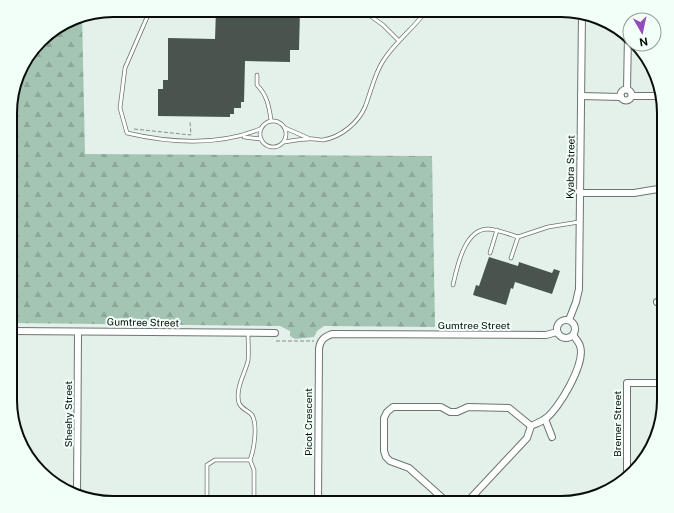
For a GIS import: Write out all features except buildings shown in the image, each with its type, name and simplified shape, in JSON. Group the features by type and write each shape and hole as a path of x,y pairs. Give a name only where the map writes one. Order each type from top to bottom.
{"street":[{"name":"Kyabra Street","path":"557,332 559,323 569,320 579,289 582,19"},
{"path":"628,52 627,89 630,91 632,96"},
{"path":"621,97 622,91 627,89"},
{"path":"581,96 621,97 627,101 632,96 655,96"},
{"path":"580,193 634,193 657,189"},
{"path":"472,496 527,438 531,426 545,419 563,396 573,379 581,353 580,345 573,335 575,327 569,320"},
{"name":"Gumtree Street","path":"17,331 275,333"},
{"name":"Sheehy Street","path":"77,489 78,332"},
{"path":"557,332 565,338 573,335"},
{"name":"Gumtree Street","path":"320,342 332,334 546,336 557,332"},
{"name":"Picot Crescent","path":"318,496 320,342"},
{"name":"Bremer Street","path":"627,470 627,383 657,383"},
{"path":"443,496 409,468 390,461 386,457 384,451 384,418 387,412 393,407 441,407 450,412 457,412 468,407 509,408 531,426"},
{"path":"545,419 552,437"}],"lane":[{"path":"147,17 125,68 120,108 127,133 191,141 242,137 261,139 270,147 278,146 284,142 309,138"},
{"path":"372,17 383,25 398,40"},
{"path":"242,137 260,130 264,124 271,120 280,122 285,128 309,138 322,140 335,136 347,129 358,119 365,107 376,73 398,40 420,17"},
{"path":"257,75 257,85 264,92 269,106 271,120"},
{"path":"284,142 286,136 285,128"},
{"path":"260,130 261,139"},
{"path":"453,285 461,254 473,237 482,230 497,230 518,237 548,227 580,222"},
{"path":"490,252 497,230"},
{"path":"511,258 518,237"},
{"path":"248,333 248,360 241,378 239,401 242,408 251,413 254,419 254,450 250,460 254,470 254,496"},
{"path":"208,496 208,465 216,460 250,460"}],"path":[{"path":"131,128 190,135 190,122"},
{"path":"276,341 320,342"}],"green space":[{"path":"82,22 85,154 432,156 435,327 324,326 317,331 314,337 295,339 290,336 290,331 280,326 17,323 18,100 20,88 27,70 37,54 54,37 70,27"}]}
